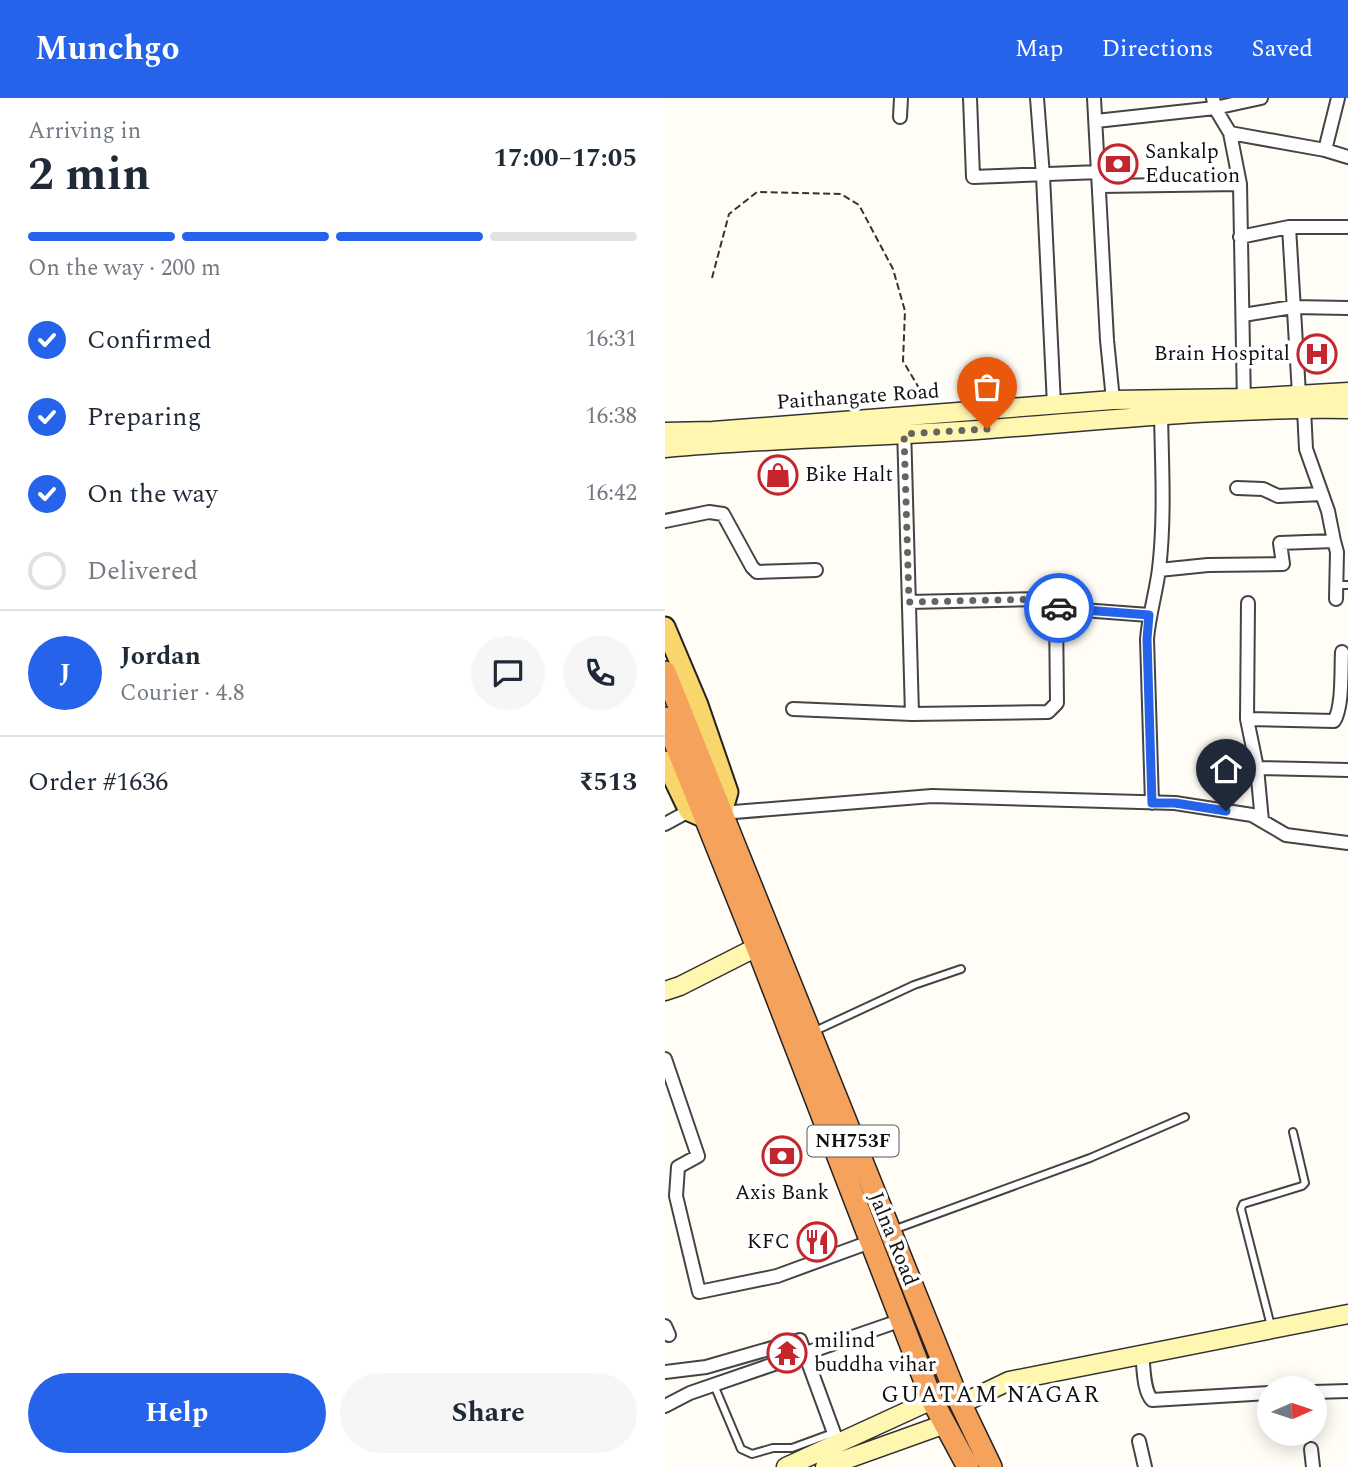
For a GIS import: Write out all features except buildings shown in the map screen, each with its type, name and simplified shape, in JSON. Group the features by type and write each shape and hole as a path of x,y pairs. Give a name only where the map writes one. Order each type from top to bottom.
{"highway":[{"name":"NH753F","path":"665,672 705,814"},
{"name":"NH753F","path":"665,718 705,814"},
{"name":"Jalna Road","path":"705,814 932,1400 968,1467"},
{"name":"Jalna Road","path":"705,814 810,1033 961,1404 991,1467"}],"main road":[{"path":"665,627 698,705 728,792 705,814 665,761"}],"street":[{"path":"900,117 901,98"},
{"path":"971,98 973,177 1099,172"},
{"path":"1037,98 1055,405"},
{"path":"1094,98 1107,340 1113,400"},
{"path":"1096,121 1214,103 1255,101 1261,98"},
{"path":"1325,150 1338,98"},
{"path":"1214,103 1230,133 1240,184 1244,405"},
{"path":"1230,133 1348,156"},
{"path":"1100,186 1240,184"},
{"path":"1240,237 1289,227 1348,227"},
{"path":"1289,227 1293,307 1306,449 1328,511 1337,552 1343,585 1336,599"},
{"path":"1243,315 1293,307 1348,308"},
{"name":"Paithangate Road","path":"665,432 1161,415 1301,401 1348,392"},
{"name":"Paithangate Road","path":"665,448 1113,400 1244,405"},
{"name":"Paithangate Road","path":"1301,401 1348,409"},
{"path":"1152,803 1147,639 1149,615 1159,570 1163,482 1161,415"},
{"path":"907,422 912,713"},
{"path":"1237,488 1265,490 1278,495 1322,495"},
{"path":"665,521 709,512 723,514 757,572 816,570"},
{"path":"1159,570 1208,565 1283,564 1280,543 1334,541"},
{"path":"909,602 1044,599 1056,608 1149,615"},
{"path":"1248,603 1247,719 1257,768 1262,821"},
{"path":"793,709 912,713 1048,712 1057,703 1056,608"},
{"path":"1247,719 1334,721 1339,703 1342,652"},
{"path":"1257,768 1348,770"},
{"path":"665,824 705,814 932,796 1175,803 1252,815 1286,835 1348,843"},
{"path":"665,991 757,947"},
{"path":"666,1064 698,1156 678,1167 676,1196 699,1292 777,1276 870,1242"},
{"path":"961,1404 1009,1381 1271,1327 1348,1314"},
{"path":"665,1406 714,1385 902,1320"},
{"path":"665,1372 706,1367 800,1340 836,1438"},
{"path":"1142,1354 1147,1391 1152,1401 1257,1394"},
{"path":"1327,1392 1348,1391"},
{"path":"786,1467 836,1438 932,1400"},
{"path":"825,1467 945,1424"},
{"path":"1139,1441 1145,1467"},
{"path":"1311,1449 1313,1467"}],"lane":[{"path":"810,1033 914,985 961,969"},
{"path":"890,1231 1090,1158 1185,1117"},
{"path":"1271,1327 1241,1209 1243,1204 1305,1183 1293,1132"},
{"path":"714,1385 741,1449 746,1452 752,1454 773,1448 792,1448 836,1438"}],"path":[{"path":"712,278 729,215 757,192 841,194 859,205 893,269 905,311 903,361 922,393 907,422"}],"way so far":[{"path":"987,429 904,434 909,602 1044,599 1059,608"}],"place":[{"name":"Sankalp Education","path":"1118,164"},
{"name":"Brain Hospital","path":"1317,354"},
{"name":"Bike Halt","path":"778,475"},
{"name":"Axis Bank","path":"782,1156"},
{"name":"KFC","path":"817,1242"},
{"name":"milind buddha vihar","path":"787,1353"}],"district":[{"name":"GUATAM NAGAR","path":"991,1395"}],"route":[{"path":"1059,608 1149,615 1147,639 1152,803 1175,803 1226,811"}]}
